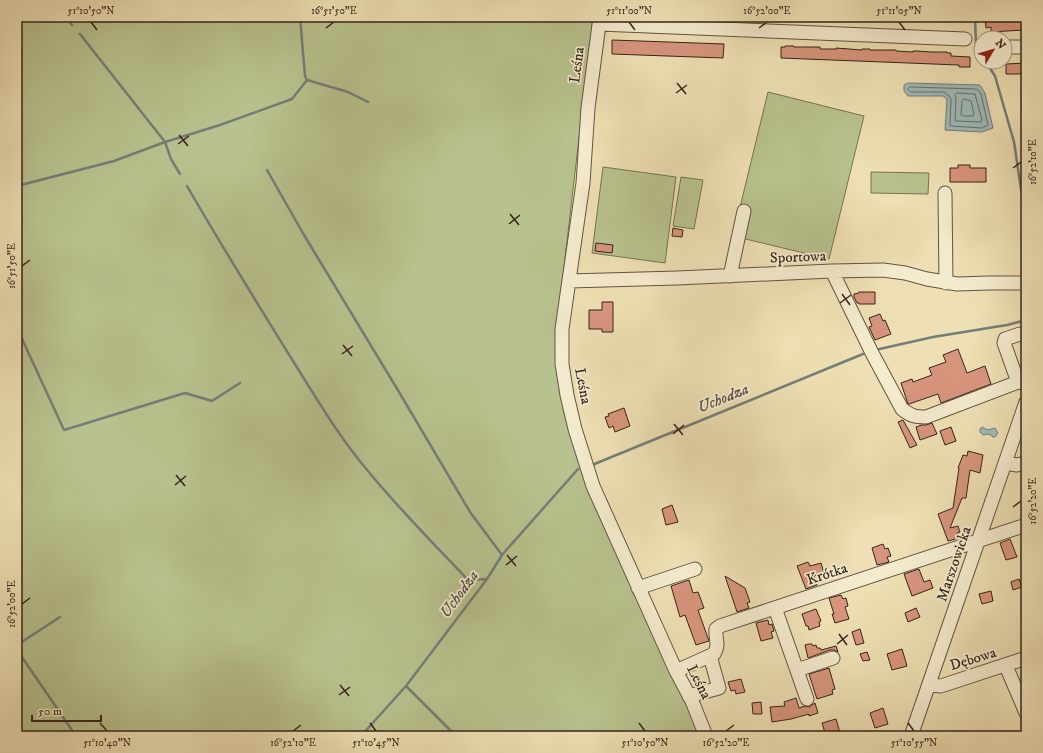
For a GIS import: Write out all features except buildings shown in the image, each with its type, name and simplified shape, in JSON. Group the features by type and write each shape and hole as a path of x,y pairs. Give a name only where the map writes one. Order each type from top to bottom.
{"street":[{"path":"600,20 965,39"},
{"name":"Leśna","path":"600,20 588,108 583,183 562,329 562,364 575,429 584,462 593,486 706,736"},
{"path":"1013,47 1026,46"},
{"path":"945,193 946,282"},
{"path":"730,276 744,211"},
{"name":"Sportowa","path":"569,281 884,270 957,284 1026,283"},
{"path":"832,271 872,353 902,409 915,417 926,417 1022,383 1004,343 1005,339 1020,334 1026,334"},
{"name":"Marszowicka","path":"911,736 1005,463 1020,436 1026,402"},
{"path":"1005,463 1017,465 1026,463"},
{"path":"979,539 1026,524"},
{"name":"Krótka","path":"710,656 714,654 717,649 718,642 716,629 720,626 979,539"},
{"path":"638,588 695,569"},
{"path":"775,608 807,699"},
{"path":"676,671 710,656 719,688 689,696"},
{"path":"797,670 833,658"},
{"name":"Dębowa","path":"929,685 941,686 1006,666 1026,658"},
{"path":"1006,666 1026,713"}],"green space":[{"path":"17,17 593,17 557,328 558,369 565,415 583,472 702,736 17,736"},
{"path":"768,92 864,116 829,259 733,236"},
{"path":"603,167 676,177 665,263 592,253"},
{"path":"871,172 929,173 928,194 871,193"},
{"path":"681,177 703,180 694,229 673,226"}],"water":[{"path":"908,83 980,85 985,93 993,128 982,132 945,130 947,99 943,96 908,96 904,91 904,85"},
{"path":"982,427 988,430 995,428 998,433 995,437 989,434 983,435 980,432"}],"waterway":[{"path":"65,17 72,25"},
{"path":"300,17 305,76 307,80 348,92 368,102"},
{"path":"975,17 975,30"},
{"path":"80,34 165,142 220,125 292,99 307,80"},
{"path":"991,70 995,76 1014,142 1026,214"},
{"path":"17,186 114,161 165,142 171,159 180,174"},
{"path":"267,170 304,235 470,512 502,555"},
{"path":"187,186 239,274 311,389 357,458 404,513 468,580 487,579"},
{"name":"Uchodza","path":"875,350 933,337 1007,325 1026,320"},
{"path":"17,328 64,430 185,393 212,401 240,383"},
{"name":"Uchodza","path":"592,465 863,354"},
{"name":"Uchodza","path":"361,736 406,686 487,579 502,555 578,469"},
{"path":"17,645 60,617"},
{"path":"17,650 76,736"},
{"path":"406,686 456,736"}]}
